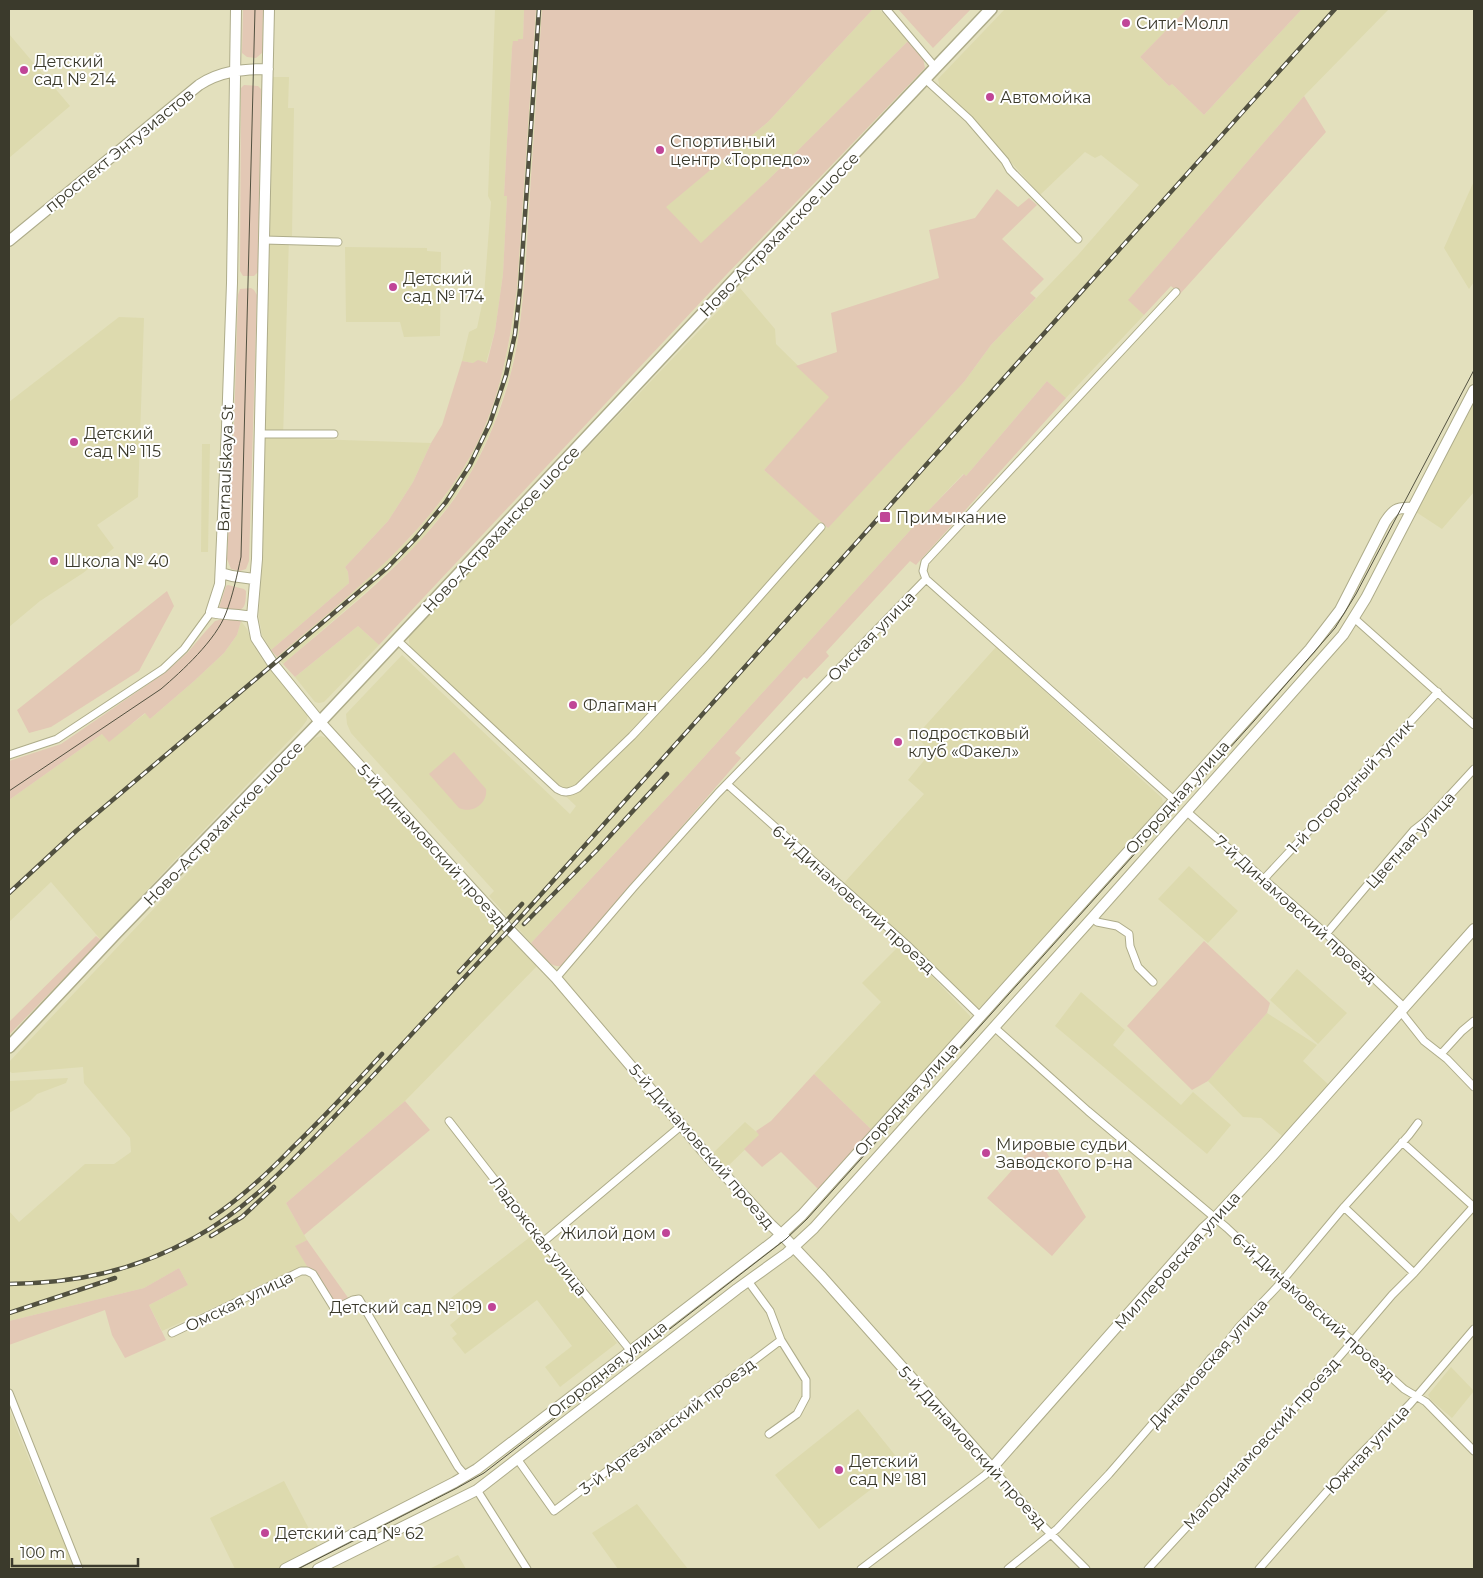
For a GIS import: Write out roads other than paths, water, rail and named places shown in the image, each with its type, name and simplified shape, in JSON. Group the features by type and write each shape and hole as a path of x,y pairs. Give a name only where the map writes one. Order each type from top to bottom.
{"main road":[{"name":"Ново-Астраханское шоссе","path":"9,1047 115,934 320,722 991,9"}],"street":[{"path":"234,71 236,9"},
{"path":"268,70 269,9"},
{"path":"886,9 935,67"},
{"name":"проспект Энтузиастов","path":"9,241 199,85 219,75 234,71 268,70"},
{"name":"Barnaulskaya St","path":"268,70 257,559 252,617 256,638 265,653 320,722"},
{"name":"Barnaulskaya St","path":"9,754 57,739 163,669 184,649 211,612 220,584 221,572 232,283 234,71"},
{"path":"925,79 969,119 1006,161 1010,170 1078,239"},
{"path":"264,240 338,242"},
{"name":"Омская улица","path":"556,978 633,888 727,784 926,579 923,571 925,562 1176,292"},
{"name":"Огородная улица","path":"318,1569 478,1490 814,1228 1343,635 1354,618 1474,390"},
{"path":"260,434 334,434"},
{"name":"Огородная улица","path":"284,1569 466,1476 781,1234 802,1215 1310,649 1340,610 1385,522 1393,511 1401,508 1412,508"},
{"path":"397,640 557,789 562,792 569,792 578,788 632,736 706,657 821,526"},
{"path":"221,572 232,576 254,579"},
{"path":"926,579 1174,800"},
{"path":"211,612 252,617"},
{"path":"1354,618 1474,725"},
{"name":"1-й Огородный тупик","path":"1264,880 1438,692"},
{"name":"5-й Динамовский проезд","path":"320,722 504,924 556,978 716,1166 793,1246 930,1396 1033,1515 1086,1569"},
{"name":"Цветная улица","path":"1326,934 1414,830 1428,819 1474,769"},
{"name":"6-й Динамовский проезд","path":"727,784 906,944 980,1016"},
{"name":"7-й Динамовский проезд","path":"1186,811 1326,934 1403,1010 1424,1041 1441,1054 1474,1087"},
{"path":"1093,917 1097,922 1117,926 1129,934 1130,946 1138,967 1153,982"},
{"name":"Миллеровская улица","path":"860,1569 992,1468 1203,1229 1403,1010 1474,929"},
{"path":"1441,1054 1474,1021"},
{"name":"6-й Динамовский проезд","path":"994,1027 1095,1118 1215,1218 1404,1389 1426,1402 1474,1451"},
{"name":"Ладожская улица","path":"449,1121 630,1350"},
{"name":"Динамовская улица","path":"1008,1569 1052,1534 1109,1474 1174,1399 1222,1349 1239,1327 1249,1318 1418,1123"},
{"path":"543,1242 682,1125"},
{"path":"1402,1142 1474,1206"},
{"name":"Малодинамовский проезд","path":"1148,1569 1284,1420 1392,1295 1474,1206"},
{"path":"1344,1207 1414,1273"},
{"name":"Омская улица","path":"172,1333 301,1271 308,1271 313,1274 334,1308 358,1299 458,1467 466,1476"},
{"path":"748,1281 770,1311 781,1340 806,1380 806,1397 797,1414 769,1434"},
{"name":"Южная улица","path":"1259,1569 1350,1465 1417,1396 1474,1329"},
{"name":"3-й Артезианский проезд","path":"518,1460 554,1511 781,1340"},
{"path":"9,1393 79,1569"},
{"path":"478,1490 527,1569"}],"tram line":[{"path":"9,791 161,689 188,664 215,634 231,599 241,557 255,9"},
{"path":"298,1569 484,1473 786,1239 807,1219 1254,721 1335,628 1356,594 1474,370"}],"railway":[{"path":"9,893 76,831 387,568 415,539 446,502 470,465 490,423 506,375 515,334 520,289 539,9"},
{"path":"9,1284 82,1278 127,1267 149,1259 194,1238 214,1226 252,1198 287,1166 509,930 1335,9"},
{"path":"524,924 597,850 667,774"},
{"path":"459,972 522,904"},
{"path":"211,1218 243,1194 273,1167 382,1054"},
{"path":"211,1236 242,1217 274,1187"},
{"path":"9,1313 115,1278"}],"place":[{"name":"Сити-Молл","path":"1126,23"},
{"name":"Детский сад № 214","path":"24,70"},
{"name":"Автомойка","path":"990,97"},
{"name":"Спортивный центр «Торпедо»","path":"660,150"},
{"name":"Детский сад № 174","path":"393,287"},
{"name":"Детский сад № 115","path":"74,442"},
{"name":"Примыкание","path":"885,517"},
{"name":"Школа № 40","path":"54,561"},
{"name":"Флагман","path":"573,705"},
{"name":"подростковый клуб «Факел»","path":"898,742"},
{"name":"Мировые судьи Заводского р-на","path":"986,1153"},
{"name":"Жилой дом","path":"666,1233"},
{"name":"Детский сад №109","path":"492,1307"},
{"name":"Детский сад № 181","path":"839,1470"},
{"name":"Детский сад № 62","path":"265,1533"}]}
